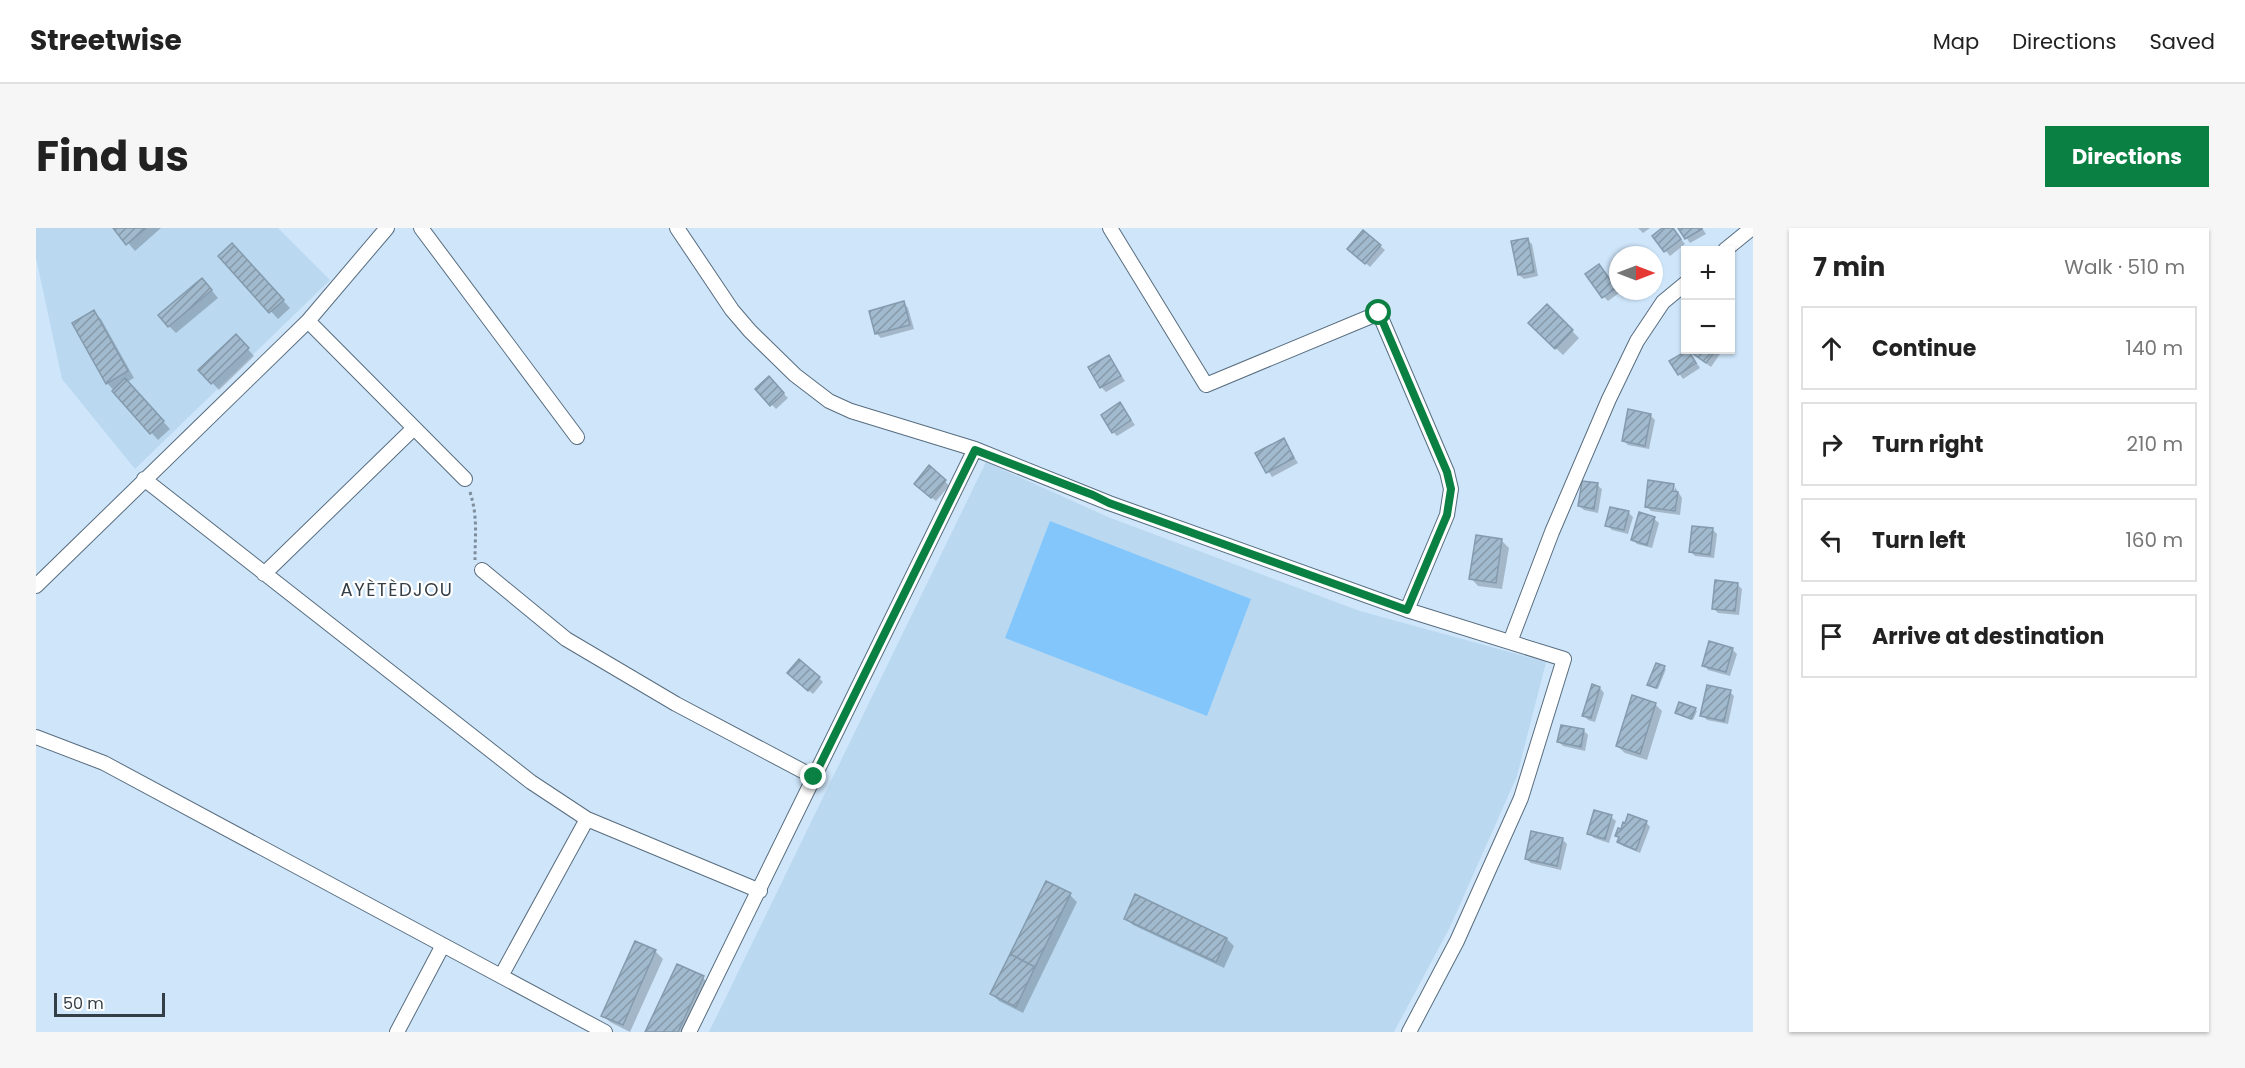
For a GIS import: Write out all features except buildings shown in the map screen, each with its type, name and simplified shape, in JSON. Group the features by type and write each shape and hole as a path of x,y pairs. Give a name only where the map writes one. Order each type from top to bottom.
{"street":[{"path":"36,586 308,321 387,228"},
{"path":"421,228 577,437"},
{"path":"677,228 738,317 780,360 829,401 851,411 975,450 1109,503 1407,610 1564,659 1521,798 1457,941 1409,1032"},
{"path":"1110,228 1206,386 1379,313 1447,472 1451,489 1447,515 1407,610"},
{"path":"1730,246 1752,228"},
{"path":"1510,642 1552,532 1609,399 1637,341 1663,302 1681,287"},
{"path":"308,321 465,479"},
{"path":"264,574 414,428"},
{"path":"689,1032 975,450"},
{"path":"144,479 531,783 587,819 760,891"},
{"path":"482,570 537,617 583,650 676,704 814,777"},
{"path":"36,738 104,763 605,1032"},
{"path":"501,976 587,819"},
{"path":"397,1032 443,945"}],"path":[{"path":"465,479 476,515 476,560 482,570"}],"shaded area":[{"path":"36,228 278,228 330,280 135,469 62,379 36,258"},
{"path":"986,462 1108,517 1360,611 1546,662 1517,776 1450,927 1394,1032 709,1032"},
{"path":"1050,521 1251,599 1207,716 1005,638"}],"district":[{"name":"AYÈTÈDJOU","path":"397,590"}],"route":[{"path":"814,777 975,450 1109,503 1407,610 1447,515 1451,489 1447,472 1379,313"}]}
